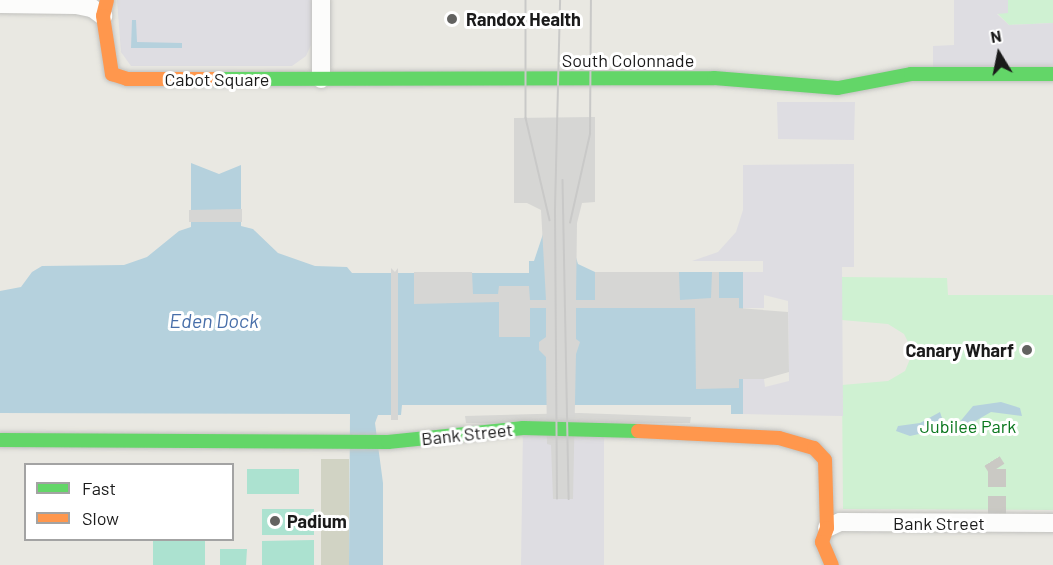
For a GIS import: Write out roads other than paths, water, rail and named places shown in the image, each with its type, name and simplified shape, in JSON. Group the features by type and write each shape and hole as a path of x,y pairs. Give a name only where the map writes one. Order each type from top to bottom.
{"street":[{"path":"321,0 321,78"},
{"path":"0,4 76,5 105,8"},
{"name":"Cabot Square","path":"105,8 108,31 106,59 116,77 321,78"},
{"name":"South Colonnade","path":"321,78 714,78 838,88 891,76 1053,74"},
{"name":"Bank Street","path":"0,440 384,442 558,428 664,429 779,438 814,448 823,456 827,528 823,549 832,565"},
{"name":"Bank Street","path":"0,434 34,440"},
{"name":"Bank Street","path":"0,447 34,440"},
{"name":"Bank Street","path":"827,528 840,522 1053,523"}],"water":[{"path":"132,20 136,20 137,42 182,43 182,48 131,48"},
{"name":"Eden Dock","path":"191,163 219,174 241,165 241,226 253,229 278,253 315,266 347,267 352,273 529,273 529,261 534,261 545,228 567,228 578,264 595,272 743,272 743,414 731,414 731,405 402,405 401,415 378,415 375,423 383,483 383,565 349,565 350,414 0,413 0,291 21,287 32,272 42,266 124,265 147,257 179,231 191,227"},
{"path":"1001,402 1020,408 1022,416 991,412 965,427 958,424 973,406"},
{"path":"940,412 943,421 928,432 910,436 896,431 898,426 920,423"}],"tunnel":[{"path":"992,461 997,469 997,523"}],"tram line":[{"path":"526,0 526,118 550,220"},
{"path":"557,499 555,209 560,0"},
{"path":"570,223 590,134 591,0"},
{"path":"563,180 569,499"}],"place":[{"name":"Randox Health","path":"452,19"},
{"name":"Canary Wharf","path":"1027,350"},
{"name":"Padium","path":"275,521"}],"park label":[{"name":"Jubilee Park","path":"968,426"}]}
